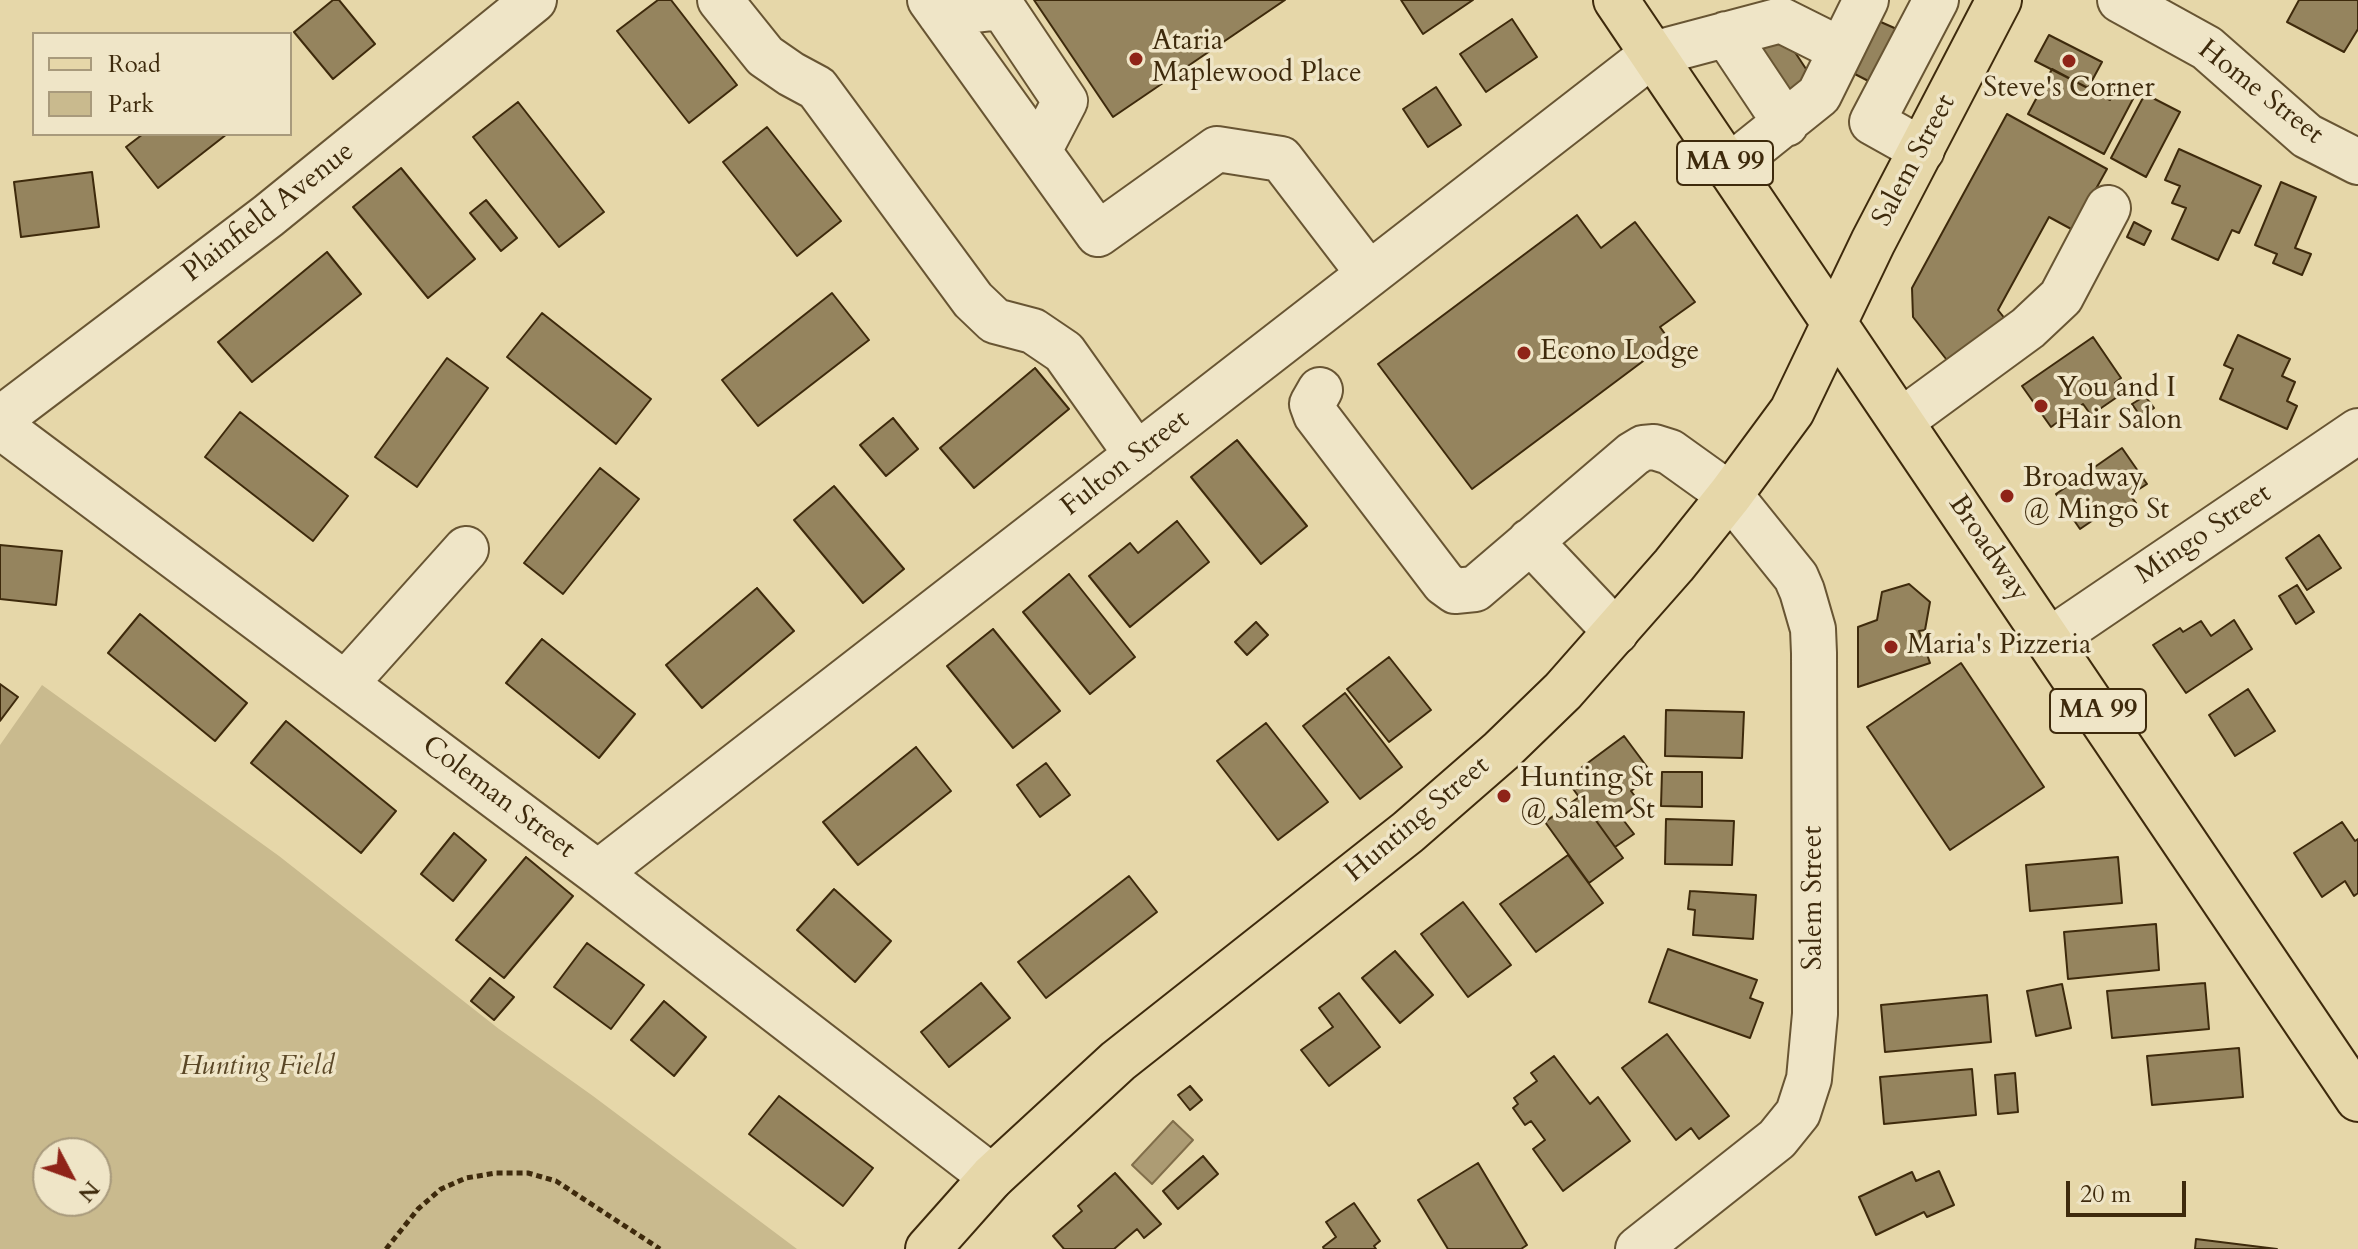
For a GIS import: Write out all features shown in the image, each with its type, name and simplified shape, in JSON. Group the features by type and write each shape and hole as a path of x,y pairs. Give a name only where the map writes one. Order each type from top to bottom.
{"main road":[{"name":"Broadway","path":"1616,0 2358,1099"},
{"name":"Salem Street","path":"1835,324 1873,242 1992,12"},
{"name":"Hunting Street","path":"928,1249 992,1177 1118,1061 1458,790 1543,711 1616,632 1730,495 1792,411 1835,324"}],"street":[{"name":"Plainfield Avenue","path":"0,419 268,216 534,0"},
{"path":"720,0 765,56 817,88 973,300 995,321 1033,331 1064,352 1137,455"},
{"path":"1728,168 1819,95 1866,0"},
{"path":"1872,122 1936,0 1992,12"},
{"name":"Home Street","path":"2120,0 2214,53 2307,136 2358,162"},
{"path":"935,7 1098,234 1217,149 1281,159 1369,274"},
{"path":"1653,54 1781,20 1841,50"},
{"path":"1726,34 1786,124"},
{"name":"Fulton Street","path":"598,873 1653,54"},
{"path":"1819,95 1922,150"},
{"path":"1901,421 2028,328 2061,297 2108,208"},
{"name":"Salem Street","path":"1320,390 1312,404 1316,415 1451,589 1461,592 1475,589 1633,454 1643,448 1654,447 1666,449 1730,495 1796,577 1808,607 1813,629 1815,1014 1809,1079 1798,1113 1777,1139 1638,1249"},
{"name":"Coleman Street","path":"0,426 598,873 992,1177"},
{"name":"Mingo Street","path":"2050,640 2358,431"},
{"path":"1530,541 1616,632"},
{"path":"345,684 466,549"}],"path":[{"path":"386,1249 418,1209 441,1189 466,1178 496,1173 528,1173 556,1181 660,1249"}],"green space":[{"name":"Hunting Field","path":"42,685 279,856 499,1029 797,1249 0,1249 0,745"}],"shaded area":[{"path":"1173,1121 1193,1140 1152,1184 1132,1165"}],"building":[{"path":"333,0 339,0 375,44 333,79 294,32"},
{"path":"658,0 671,0 737,85 689,123 617,31"},
{"name":"Ataria Maplewood Place","path":"1034,0 1285,0 1113,117"},
{"path":"1401,0 1473,0 1423,34"},
{"path":"2299,0 2358,0 2358,29 2344,52 2287,22"},
{"path":"1512,19 1537,57 1486,92 1460,54"},
{"path":"1874,19 1908,34 1882,88 1847,70"},
{"path":"1783,34 1810,75 1780,101 1745,56"},
{"name":"Steve's Corner","path":"2049,35 2102,62 2088,88 2035,61"},
{"path":"2052,69 2110,100 2116,88 2134,97 2104,154 2028,114"},
{"path":"1436,87 1461,125 1428,147 1403,109"},
{"path":"2145,94 2180,112 2146,177 2111,158"},
{"path":"518,102 604,212 559,247 473,137"},
{"path":"2007,114 2107,169 2073,230 2049,217 1998,310 2006,320 1950,364 1913,317 1912,288"},
{"path":"767,127 841,221 797,256 723,162"},
{"path":"140,136 224,136 158,188 126,147"},
{"path":"2179,149 2261,186 2239,233 2232,230 2218,260 2172,239 2186,208 2172,203 2180,186 2165,180"},
{"path":"401,168 475,259 428,298 353,207"},
{"path":"92,172 99,227 21,237 14,182"},
{"path":"2281,182 2316,197 2295,248 2311,254 2302,275 2273,263 2277,254 2255,245"},
{"path":"486,200 517,238 501,251 470,213"},
{"name":"Econo Lodge","path":"1577,215 1601,248 1635,222 1695,302 1660,327 1670,341 1472,489 1378,364"},
{"path":"2134,222 2151,231 2144,245 2127,237"},
{"path":"327,252 361,294 252,382 218,342"},
{"path":"832,293 869,340 758,426 722,380"},
{"path":"542,313 651,399 616,444 507,357"},
{"path":"2238,335 2290,359 2282,376 2295,382 2287,401 2297,406 2287,429 2220,399 2233,369 2224,365"},
{"path":"2093,337 2121,378 2115,383 2123,393 2091,415 2083,404 2051,427 2022,386"},
{"path":"447,358 488,388 417,487 375,457"},
{"path":"1035,368 1069,409 974,488 940,448"},
{"path":"2145,396 2154,408 2141,417 2132,404"},
{"path":"240,412 348,496 313,541 205,457"},
{"path":"893,418 918,449 886,476 860,445"},
{"path":"1237,440 1307,526 1261,564 1191,477"},
{"path":"2122,448 2147,484 2130,495 2136,503 2114,518 2108,510 2080,529 2056,494"},
{"path":"600,468 639,499 563,594 524,563"},
{"path":"834,486 904,569 863,603 794,520"},
{"path":"1177,521 1209,562 1130,627 1089,576 1130,543 1138,553"},
{"path":"2319,535 2341,568 2307,590 2286,558"},
{"path":"0,545 62,551 56,605 0,599"},
{"path":"1069,574 1135,657 1090,694 1023,612"},
{"name":"Maria's Pizzeria","path":"1909,584 1930,602 1925,630 1919,631 1930,663 1858,687 1858,627 1877,620 1882,592"},
{"path":"2297,585 2314,612 2296,624 2279,596"},
{"path":"757,588 794,631 702,708 666,665"},
{"path":"140,614 247,703 215,741 108,653"},
{"path":"2234,620 2252,649 2186,693 2153,645 2180,628 2183,632 2201,621 2211,636"},
{"path":"1256,622 1268,635 1247,655 1235,642"},
{"path":"993,629 1060,711 1013,748 947,666"},
{"path":"542,639 635,714 599,758 506,683"},
{"path":"1389,657 1431,710 1389,742 1347,689"},
{"path":"1961,663 2044,787 1950,850 1867,727"},
{"path":"0,684 18,697 0,721"},
{"path":"2248,689 2275,731 2235,756 2209,715"},
{"path":"1345,693 1402,767 1360,799 1303,726"},
{"path":"1666,710 1744,712 1742,758 1665,756"},
{"path":"286,721 396,811 361,853 251,763"},
{"path":"1266,723 1328,802 1278,840 1217,761"},
{"path":"1624,736 1653,775 1631,791 1640,803 1621,817 1634,834 1615,847 1566,779"},
{"path":"916,747 951,791 858,865 823,822"},
{"path":"1046,763 1070,795 1040,817 1017,785"},
{"path":"1662,772 1702,772 1702,807 1661,806"},
{"path":"1579,797 1623,858 1589,883 1545,822"},
{"path":"1666,819 1734,821 1732,865 1665,864"},
{"path":"2342,822 2355,841 2358,839 2358,893 2354,896 2345,881 2322,897 2294,853"},
{"path":"454,833 486,860 453,901 421,874"},
{"path":"1568,855 1603,903 1536,952 1500,904"},
{"path":"526,857 573,896 504,978 456,940"},
{"path":"2118,857 2122,903 2030,911 2026,865"},
{"path":"1129,876 1157,912 1046,998 1018,962"},
{"path":"834,889 891,941 855,982 797,930"},
{"path":"1690,891 1756,895 1753,939 1693,935 1695,910 1688,909"},
{"path":"1463,902 1511,965 1468,997 1421,934"},
{"path":"2156,924 2159,970 2068,979 2064,932"},
{"path":"587,943 644,985 611,1029 554,987"},
{"path":"1668,949 1757,980 1750,998 1763,1003 1750,1038 1649,1002"},
{"path":"1395,951 1433,995 1400,1023 1362,978"},
{"path":"490,978 514,997 494,1020 471,1001"},
{"path":"981,983 1010,1018 949,1067 921,1032"},
{"path":"2205,983 2209,1029 2112,1038 2107,991"},
{"path":"2062,984 2071,1028 2036,1036 2027,991"},
{"path":"1339,993 1380,1047 1329,1086 1301,1050 1333,1027 1319,1008"},
{"path":"1987,995 1991,1042 1885,1052 1881,1005"},
{"path":"664,1001 706,1037 674,1076 631,1040"},
{"path":"1667,1034 1729,1116 1699,1139 1691,1128 1676,1140 1622,1068"},
{"path":"2239,1048 2243,1097 2152,1105 2147,1056"},
{"path":"1554,1056 1590,1104 1598,1097 1630,1141 1563,1191 1533,1149 1545,1140 1531,1121 1525,1125 1513,1108 1518,1104 1514,1098 1537,1081 1531,1073"},
{"path":"1972,1069 1976,1115 1884,1124 1880,1077"},
{"path":"2015,1073 2018,1112 1998,1114 1995,1075"},
{"path":"1190,1086 1202,1100 1190,1110 1178,1095"},
{"path":"779,1096 873,1168 843,1206 749,1134"},
{"path":"1203,1156 1218,1174 1178,1209 1163,1191"},
{"path":"1478,1163 1527,1245 1521,1249 1448,1249 1418,1200"},
{"path":"1939,1171 1954,1205 1927,1217 1924,1212 1876,1235 1859,1197 1912,1172 1916,1181"},
{"path":"1115,1173 1161,1224 1144,1238 1137,1229 1114,1249 1064,1249 1053,1236 1082,1211 1078,1206"},
{"path":"1354,1203 1380,1241 1374,1246 1376,1249 1324,1249 1336,1237 1326,1222"},
{"path":"2196,1239 2277,1249 2195,1249"}],"place":[{"name":"Ataria Maplewood Place","path":"1136,59"},
{"name":"Steve's Corner","path":"2069,61"},
{"name":"Econo Lodge","path":"1524,353"},
{"name":"You and I Hair Salon","path":"2041,406"},
{"name":"Broadway @ Mingo St","path":"2007,496"},
{"name":"Maria's Pizzeria","path":"1891,647"},
{"name":"Hunting St @ Salem St","path":"1504,796"}]}
